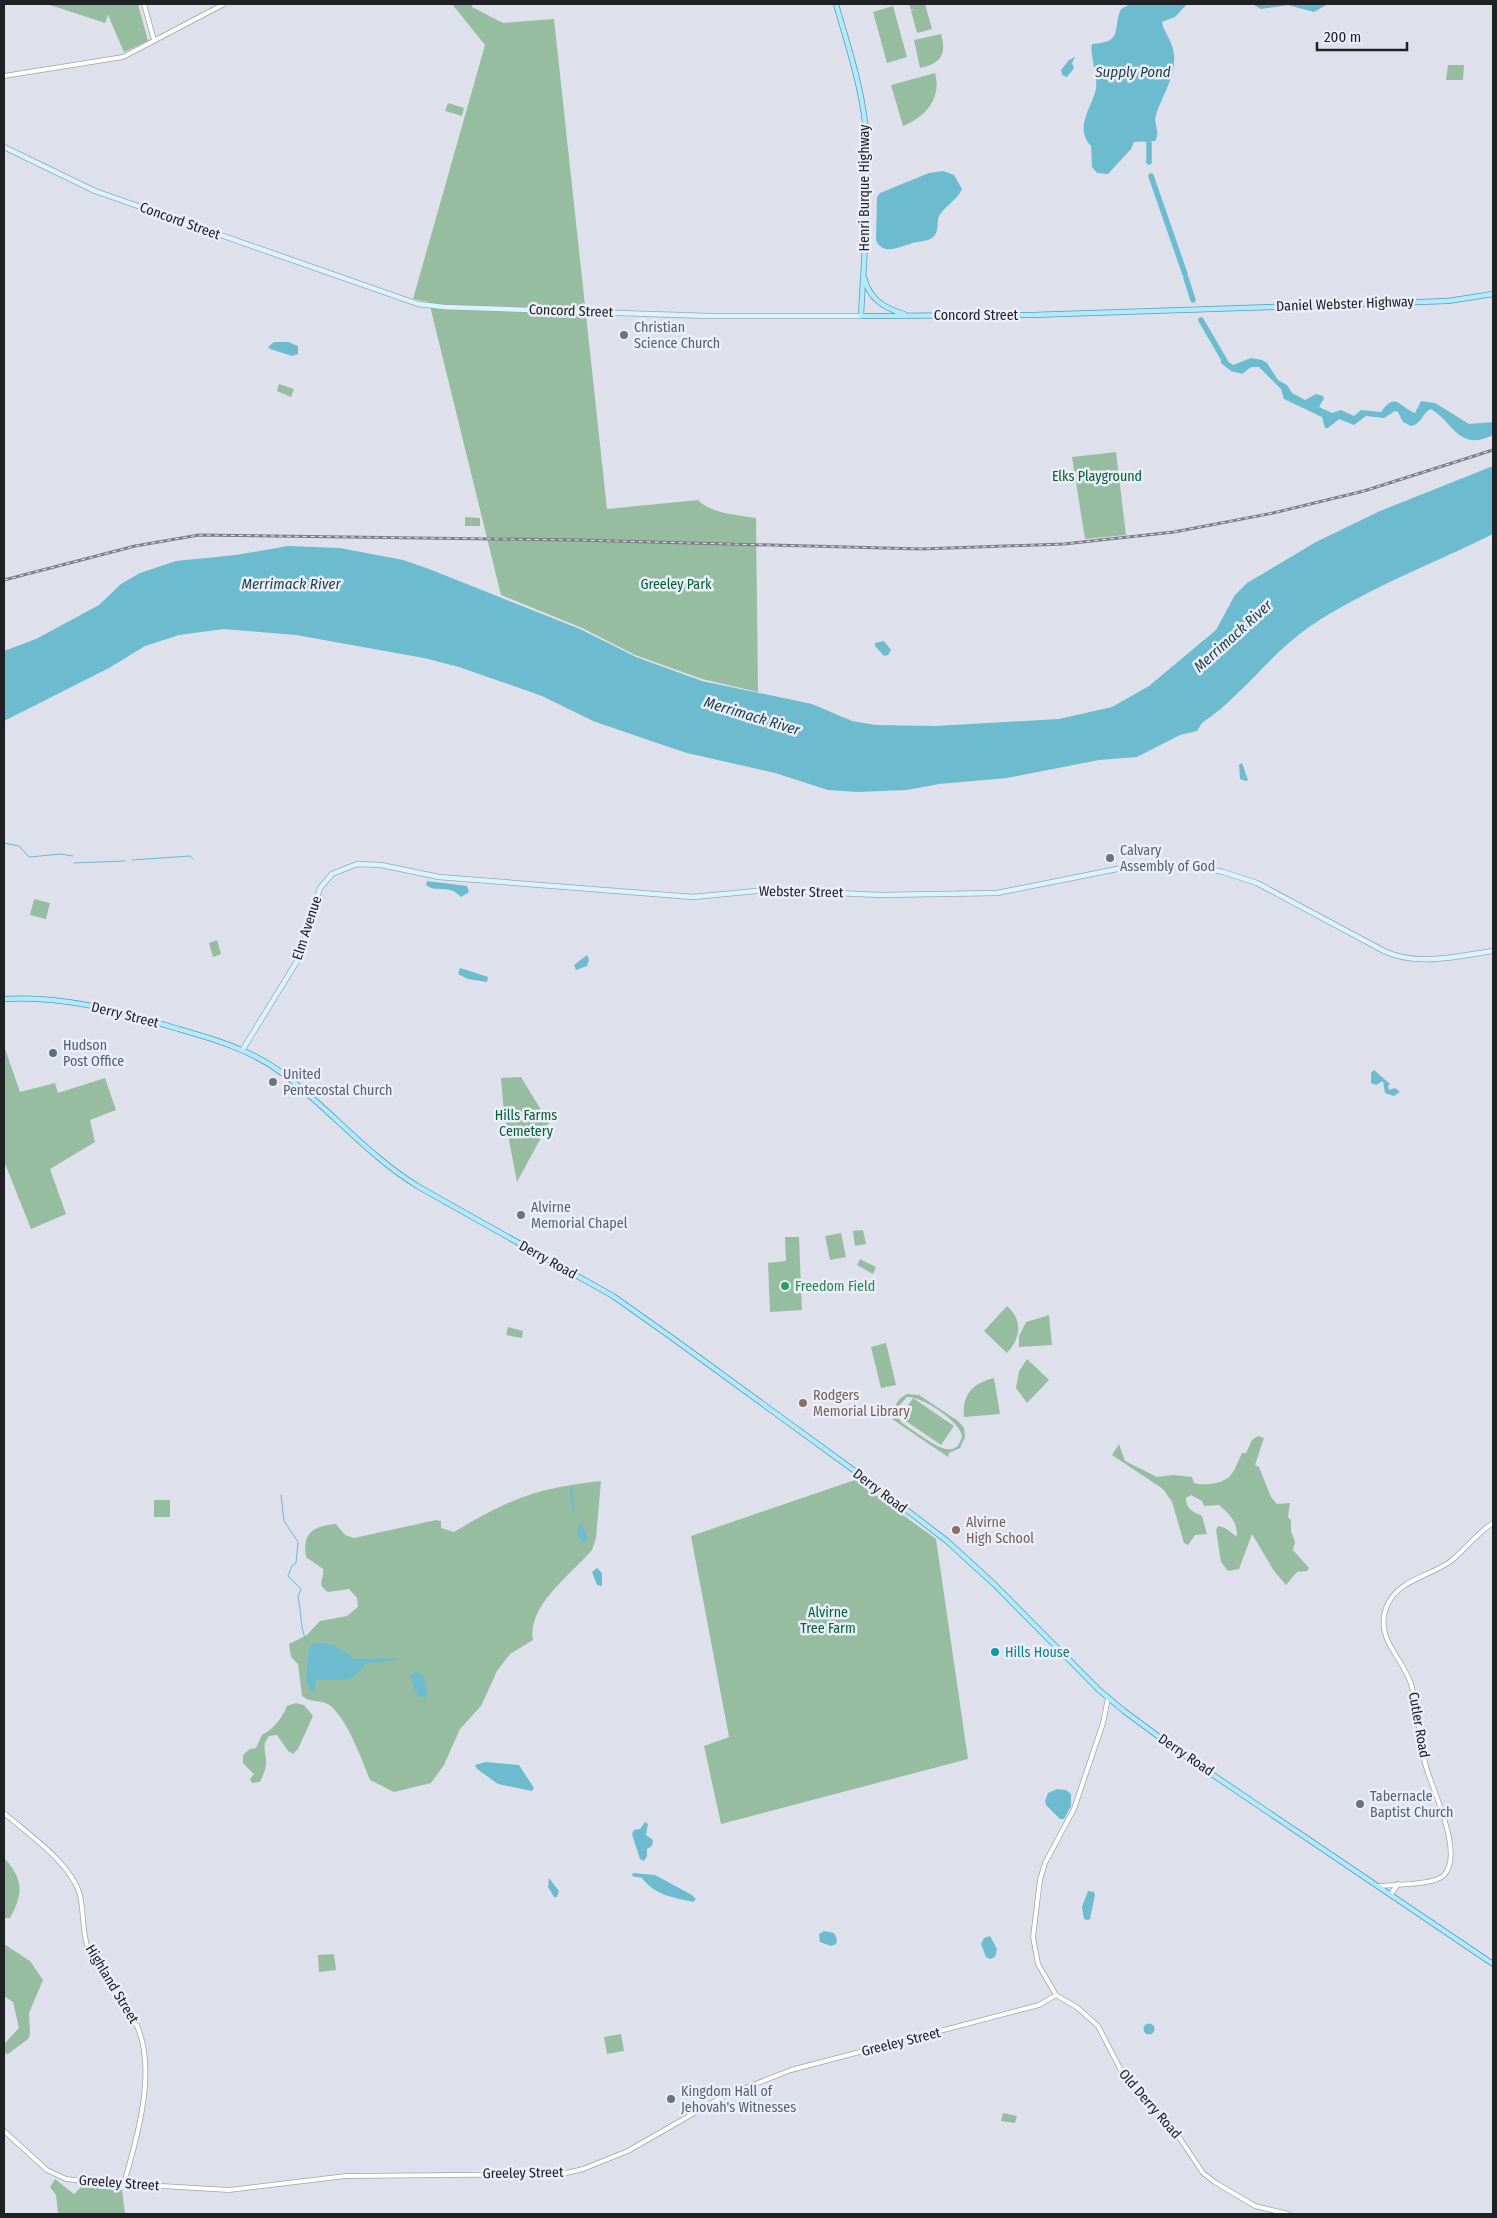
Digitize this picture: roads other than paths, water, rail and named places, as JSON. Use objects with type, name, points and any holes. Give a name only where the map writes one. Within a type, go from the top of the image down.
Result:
[{"type":"main road","name":"Henri Burque Highway","points":[[836,4],[856,71],[864,120],[867,163],[861,316]]},
{"type":"main road","name":"Concord Street","points":[[4,147],[90,189],[418,304],[444,307],[690,315],[1008,315],[1197,309]]},
{"type":"main road","points":[[863,273],[869,290],[876,299],[889,309],[908,315]]},
{"type":"main road","name":"Daniel Webster Highway","points":[[1197,309],[1448,301],[1493,294]]},
{"type":"main road","name":"Webster Street","points":[[332,874],[346,867],[371,864],[439,877],[692,897],[766,890],[881,895],[971,894],[1013,891],[1137,865],[1172,864],[1207,868],[1269,889],[1384,951],[1404,958],[1434,959],[1493,951]]},
{"type":"main road","name":"Elm Avenue","points":[[244,1050],[299,958],[317,894],[332,874]]},
{"type":"main road","name":"Derry Street","points":[[4,999],[45,999],[99,1007],[150,1020],[244,1050]]},
{"type":"main road","name":"Derry Road","points":[[244,1050],[268,1063],[294,1082],[379,1159],[408,1180],[626,1305],[874,1485],[947,1542],[979,1570],[1115,1704],[1173,1747],[1493,1964]]},
{"type":"street","points":[[144,4],[154,40]]},
{"type":"street","points":[[4,76],[116,58],[224,4]]},
{"type":"street","name":"Cutler Road","points":[[1378,1886],[1442,1877],[1449,1866],[1450,1850],[1441,1809],[1425,1762],[1412,1686],[1386,1640],[1383,1626],[1385,1611],[1390,1599],[1400,1587],[1447,1564],[1493,1523]]},
{"type":"street","name":"Old Derry Road","points":[[1108,1698],[1100,1732],[1074,1809],[1045,1863],[1038,1887],[1033,1930],[1034,1951],[1041,1971],[1056,1994],[1078,2008],[1098,2026],[1123,2074],[1167,2119],[1198,2166],[1211,2180],[1255,2206],[1288,2214]]},
{"type":"street","points":[[1106,1708],[1115,1704]]},
{"type":"street","name":"Highland Street","points":[[4,1813],[42,1845],[73,1880],[81,1900],[84,1935],[88,1948],[140,2033],[144,2060],[141,2116],[138,2137],[124,2184]]},
{"type":"street","points":[[1391,1894],[1398,1884]]},
{"type":"street","name":"Greeley Street","points":[[4,2131],[34,2160],[60,2176],[73,2180],[124,2184],[243,2190],[346,2176],[541,2175],[576,2171],[634,2148],[722,2097],[792,2070],[1039,2005],[1056,1994]]},
{"type":"water","name":"Supply Pond","points":[[1130,4],[1187,4],[1175,17],[1162,22],[1173,50],[1174,63],[1171,78],[1156,115],[1157,138],[1155,141],[1134,142],[1131,149],[1108,174],[1097,173],[1092,167],[1091,146],[1084,132],[1085,118],[1096,89],[1091,47],[1092,44],[1109,41],[1113,38],[1121,9]]},
{"type":"water","points":[[1252,4],[1328,4],[1314,12],[1288,5],[1261,9]]},
{"type":"water","points":[[1075,57],[1072,63],[1074,68],[1067,77],[1062,75],[1061,70],[1069,60]]},
{"type":"water","points":[[943,171],[954,175],[962,189],[939,216],[937,231],[934,236],[927,240],[891,249],[883,248],[879,245],[876,240],[877,197],[880,193],[929,173]]},
{"type":"water","points":[[274,342],[288,342],[298,346],[298,354],[292,356],[270,349],[268,347]]},
{"type":"water","points":[[1221,357],[1233,365],[1251,358],[1262,360],[1267,363],[1278,380],[1287,385],[1292,393],[1305,400],[1316,394],[1323,396],[1324,398],[1319,407],[1332,413],[1341,410],[1354,416],[1361,410],[1381,412],[1390,402],[1398,402],[1415,413],[1421,401],[1435,403],[1469,424],[1493,422],[1493,435],[1482,439],[1472,440],[1465,438],[1431,409],[1418,423],[1411,426],[1403,422],[1398,412],[1395,411],[1384,418],[1366,416],[1354,425],[1339,419],[1328,428],[1325,428],[1322,417],[1284,399],[1281,389],[1259,367],[1251,367],[1242,374],[1231,371],[1221,363]]},
{"type":"water","name":"Merrimack River","points":[[1493,466],[1493,534],[1376,589],[1331,613],[1309,627],[1281,650],[1230,700],[1202,723],[1197,731],[1180,735],[1137,757],[1099,760],[1007,778],[939,784],[907,790],[857,792],[828,790],[775,773],[687,753],[654,742],[593,721],[542,696],[459,667],[424,658],[296,635],[224,629],[179,635],[145,646],[109,668],[4,721],[4,651],[36,639],[99,605],[121,584],[140,573],[176,561],[236,555],[288,546],[340,548],[403,560],[580,629],[636,657],[702,681],[812,704],[852,721],[876,725],[936,726],[1059,719],[1112,707],[1149,686],[1216,630],[1235,595],[1247,583],[1316,542],[1380,511]]},
{"type":"water","points":[[884,641],[891,650],[888,655],[884,656],[875,646],[875,643]]},
{"type":"water","points":[[1242,763],[1248,780],[1246,781],[1240,779],[1239,765]]},
{"type":"water","points":[[427,881],[467,886],[469,892],[461,897],[452,890],[430,888],[426,885]]},
{"type":"water","points":[[587,955],[589,960],[587,966],[576,970],[574,965]]},
{"type":"water","points":[[460,968],[488,977],[487,982],[468,979],[458,974]]},
{"type":"water","points":[[1374,1070],[1390,1084],[1388,1086],[1389,1090],[1395,1088],[1400,1092],[1394,1096],[1385,1093],[1383,1081],[1376,1085],[1371,1083],[1371,1073]]},
{"type":"water","points":[[570,1487],[573,1487],[574,1509],[577,1514],[572,1508]]},
{"type":"water","points":[[581,1521],[588,1540],[584,1543],[579,1539],[577,1532]]},
{"type":"water","points":[[597,1568],[602,1573],[602,1586],[597,1585],[592,1572]]},
{"type":"water","points":[[317,1643],[331,1644],[352,1656],[353,1659],[395,1658],[395,1660],[365,1664],[354,1677],[348,1679],[315,1681],[315,1691],[311,1691],[306,1680],[309,1649],[311,1645]]},
{"type":"water","points":[[417,1672],[423,1675],[428,1694],[424,1698],[417,1695],[410,1675]]},
{"type":"water","points":[[486,1762],[519,1765],[534,1788],[532,1791],[498,1784],[477,1769],[475,1765]]},
{"type":"water","points":[[1057,1789],[1066,1790],[1071,1794],[1071,1806],[1064,1819],[1060,1819],[1046,1805],[1045,1801],[1048,1793]]},
{"type":"water","points":[[645,1822],[648,1824],[646,1835],[653,1840],[652,1846],[647,1849],[647,1856],[644,1861],[640,1859],[632,1834],[634,1830],[640,1829]]},
{"type":"water","points":[[633,1873],[655,1875],[696,1899],[693,1902],[665,1895],[653,1889],[642,1878],[632,1876]]},
{"type":"water","points":[[549,1878],[559,1891],[557,1897],[554,1897],[548,1887]]},
{"type":"water","points":[[1088,1891],[1094,1892],[1095,1895],[1090,1919],[1088,1920],[1084,1919],[1082,1907]]},
{"type":"water","points":[[824,1931],[834,1933],[837,1939],[836,1944],[831,1946],[820,1942],[819,1934]]},
{"type":"water","points":[[990,1936],[997,1949],[995,1957],[990,1959],[986,1957],[981,1944],[984,1938]]},
{"type":"water","points":[[1149,2023],[1155,2029],[1149,2035],[1143,2029]]},
{"type":"waterway","points":[[1146,135],[1149,143],[1149,162]]},
{"type":"waterway","points":[[1151,176],[1185,274]]},
{"type":"waterway","points":[[1186,278],[1193,300]]},
{"type":"waterway","points":[[1201,320],[1226,363]]},
{"type":"waterway","points":[[4,843],[19,846],[29,857],[61,854],[73,856]]},
{"type":"waterway","points":[[132,860],[190,856],[193,859]]},
{"type":"waterway","points":[[74,863],[125,861]]},
{"type":"waterway","points":[[281,1495],[284,1521],[298,1542],[296,1563],[292,1566],[288,1576],[301,1589],[298,1597],[301,1623],[306,1641],[310,1646]]},
{"type":"railway","points":[[4,580],[135,546],[199,535],[575,540],[922,549],[1064,544],[1174,532],[1273,513],[1364,491],[1493,450]]},
{"type":"place","name":"Christian Science Church","points":[[624,335]]},
{"type":"place","name":"Calvary Assembly of God","points":[[1110,858]]},
{"type":"place","name":"Hudson Post Office","points":[[53,1053]]},
{"type":"place","name":"United Pentecostal Church","points":[[273,1082]]},
{"type":"place","name":"Alvirne Memorial Chapel","points":[[521,1215]]},
{"type":"place","name":"Freedom Field","points":[[785,1286]]},
{"type":"place","name":"Rodgers Memorial Library","points":[[803,1403]]},
{"type":"place","name":"Alvirne High School","points":[[956,1530]]},
{"type":"place","name":"Hills House","points":[[995,1652]]},
{"type":"place","name":"Tabernacle Baptist Church","points":[[1360,1804]]},
{"type":"place","name":"Kingdom Hall of Jehovah's Witnesses","points":[[671,2099]]},
{"type":"park label","name":"Elks Playground","points":[[1097,476]]},
{"type":"park label","name":"Greeley Park","points":[[676,584]]},
{"type":"park label","name":"Hills Farms Cemetery","points":[[526,1124]]},
{"type":"park label","name":"Alvirne Tree Farm","points":[[828,1620]]}]
